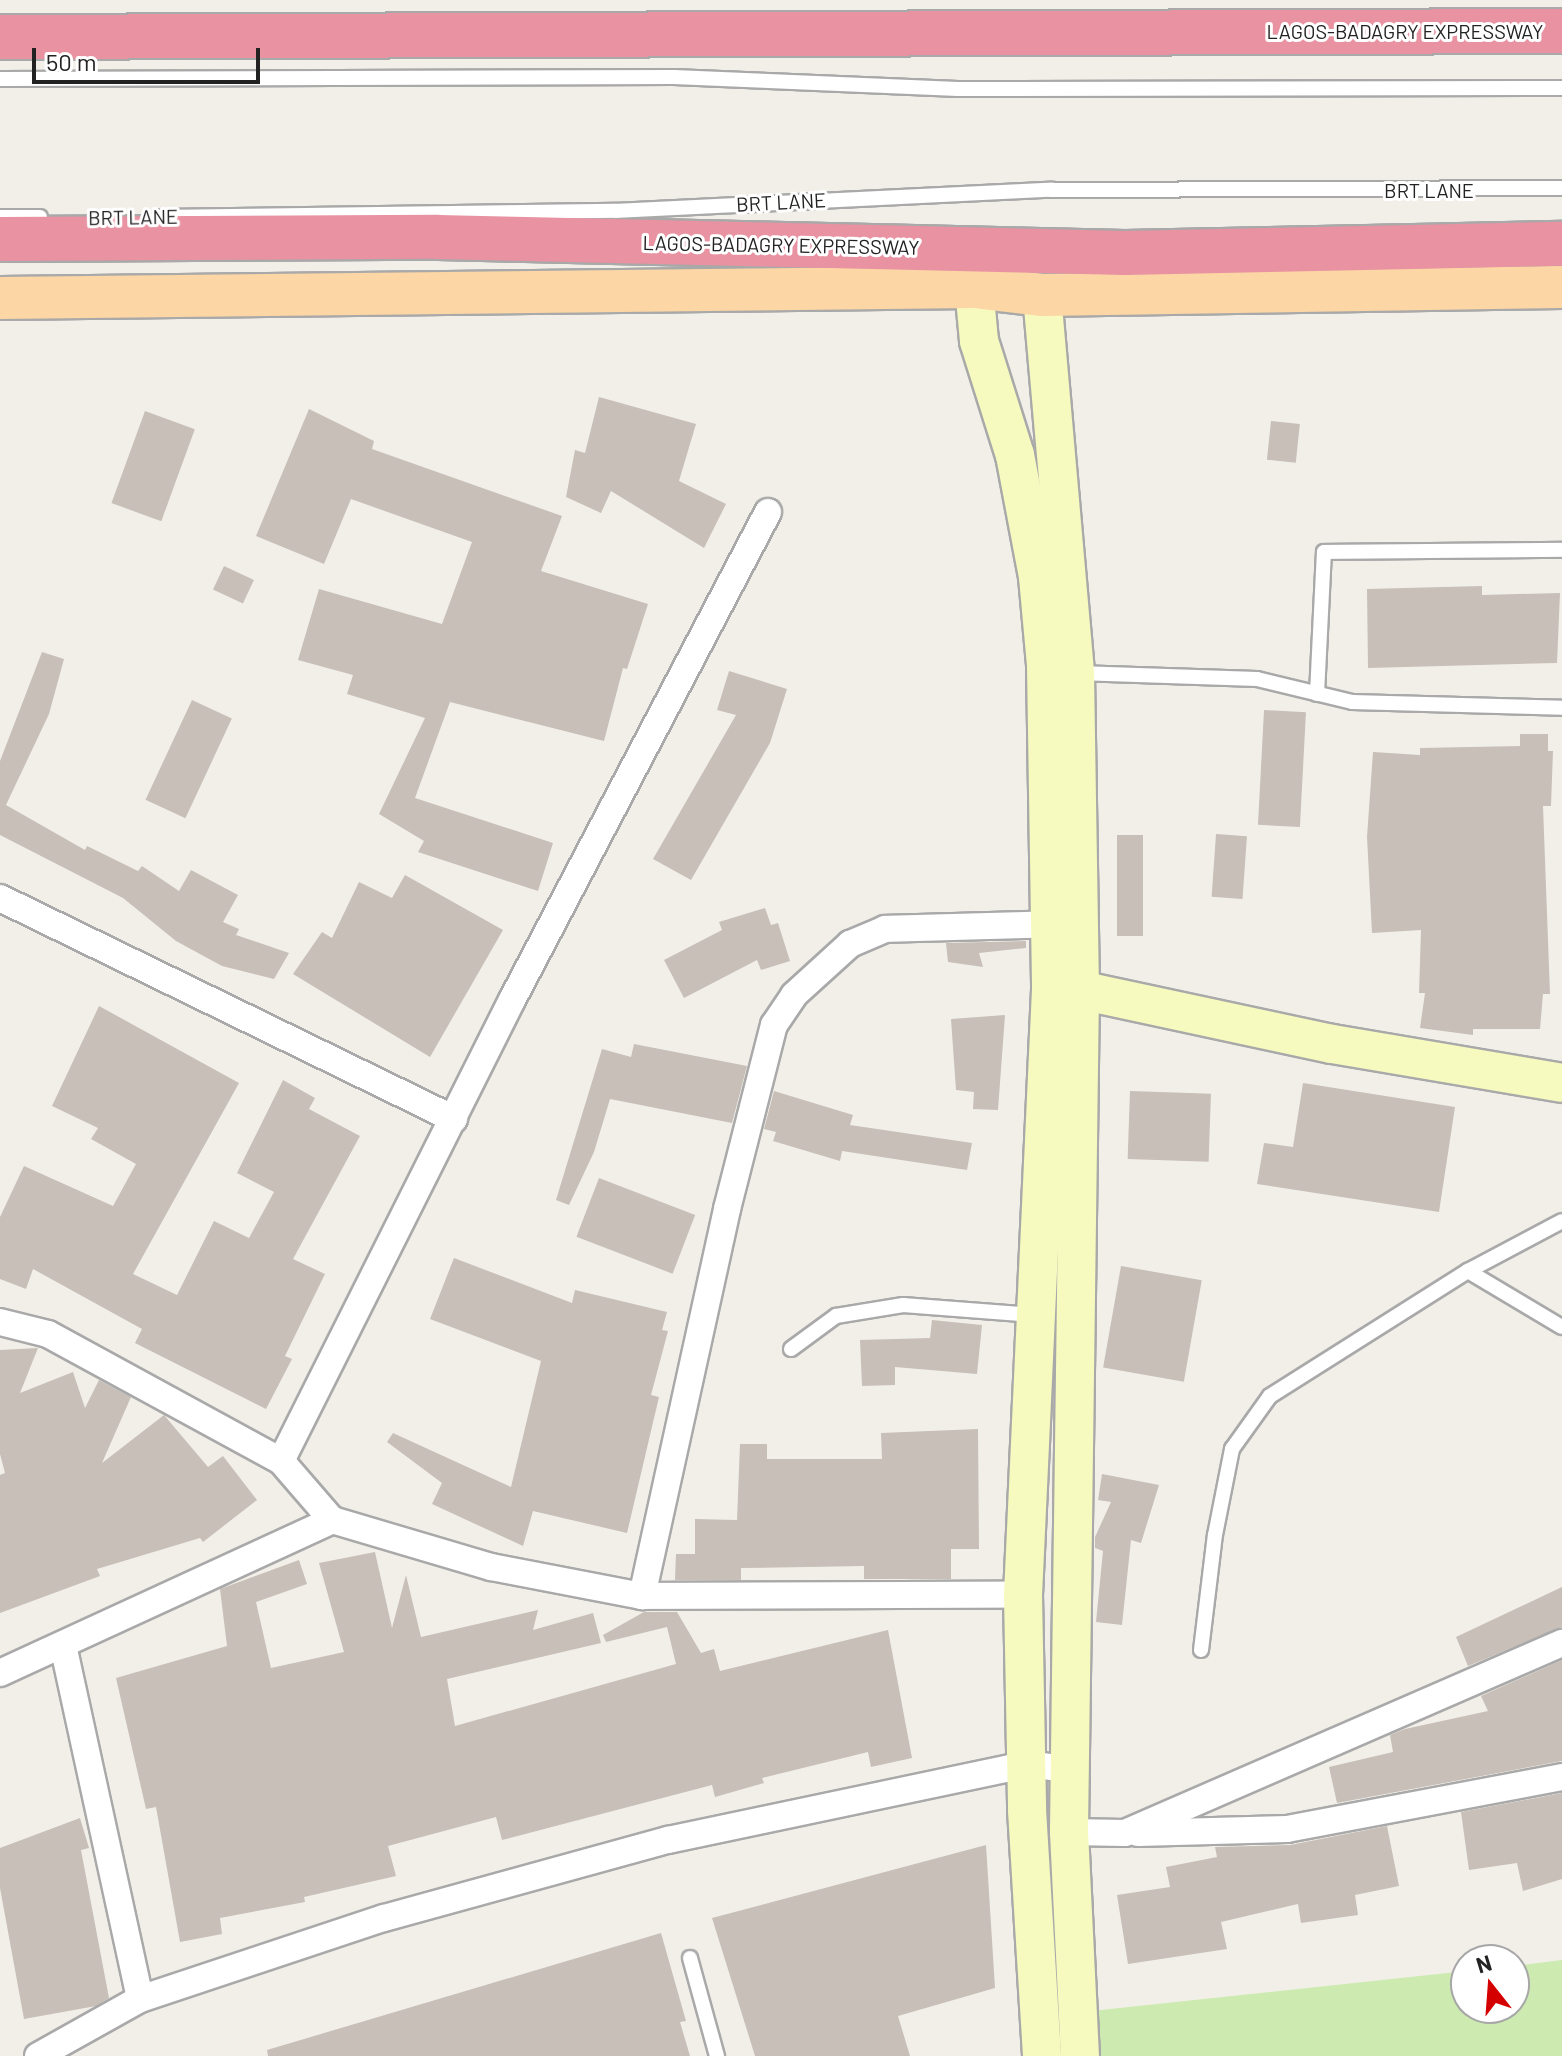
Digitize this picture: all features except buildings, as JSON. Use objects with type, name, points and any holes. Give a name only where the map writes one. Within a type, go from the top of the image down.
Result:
[{"type":"highway","name":"LAGOS-BADAGRY EXPRESSWAY","points":[[0,37],[1562,31]]},
{"type":"highway","name":"LAGOS-BADAGRY EXPRESSWAY","points":[[0,239],[438,237],[1125,253],[1562,244]]},
{"type":"main road","points":[[0,298],[974,287],[1042,295],[1562,287]]},
{"type":"street","points":[[974,287],[979,341],[1015,455],[1038,577],[1060,669]]},
{"type":"street","points":[[1042,295],[1060,669],[1066,990],[1058,1217],[1072,1560],[1069,1832],[1080,2056]]},
{"type":"street","points":[[281,1461],[768,512]]},
{"type":"street","points":[[0,898],[454,1119]]},
{"type":"street","points":[[642,1596],[727,1209],[774,1025],[794,995],[850,944],[885,929],[1064,924]]},
{"type":"street","points":[[1066,990],[1332,1044],[1562,1083]]},
{"type":"street","points":[[1042,2056],[1027,1810],[1029,1764],[1023,1595],[1036,1315],[1058,1217]]},
{"type":"street","points":[[0,1322],[48,1334],[281,1461],[332,1520],[491,1567],[642,1596],[1023,1595]]},
{"type":"street","points":[[0,1673],[332,1520]]},
{"type":"street","points":[[1025,1553],[1072,1560]]},
{"type":"street","points":[[1125,1833],[1562,1643]]},
{"type":"street","points":[[63,1645],[140,1999]]},
{"type":"street","points":[[38,2056],[140,1999],[384,1918],[668,1840],[1029,1764],[1071,1770]]},
{"type":"street","points":[[1069,1832],[1287,1829],[1562,1777]]},
{"type":"lane","points":[[0,79],[674,77],[958,89],[1562,88]]},
{"type":"lane","name":"BRT LANE","points":[[136,217],[616,211],[1051,190],[1562,188]]},
{"type":"lane","name":"BRT LANE","points":[[0,217],[60,217]]},
{"type":"lane","points":[[1317,694],[1324,552],[1562,550]]},
{"type":"lane","points":[[1060,669],[1257,679],[1352,702],[1562,708]]},
{"type":"lane","points":[[1201,1650],[1215,1535],[1232,1449],[1270,1396],[1468,1271],[1562,1221]]},
{"type":"lane","points":[[1468,1271],[1562,1327]]},
{"type":"lane","points":[[791,1349],[836,1316],[903,1305],[1036,1315]]},
{"type":"lane","points":[[690,1958],[717,2056]]},
{"type":"green space","points":[[1562,1960],[1562,2056],[1094,2056],[1091,2011],[1450,1973],[1450,2024],[1530,2024],[1530,1964]]}]
